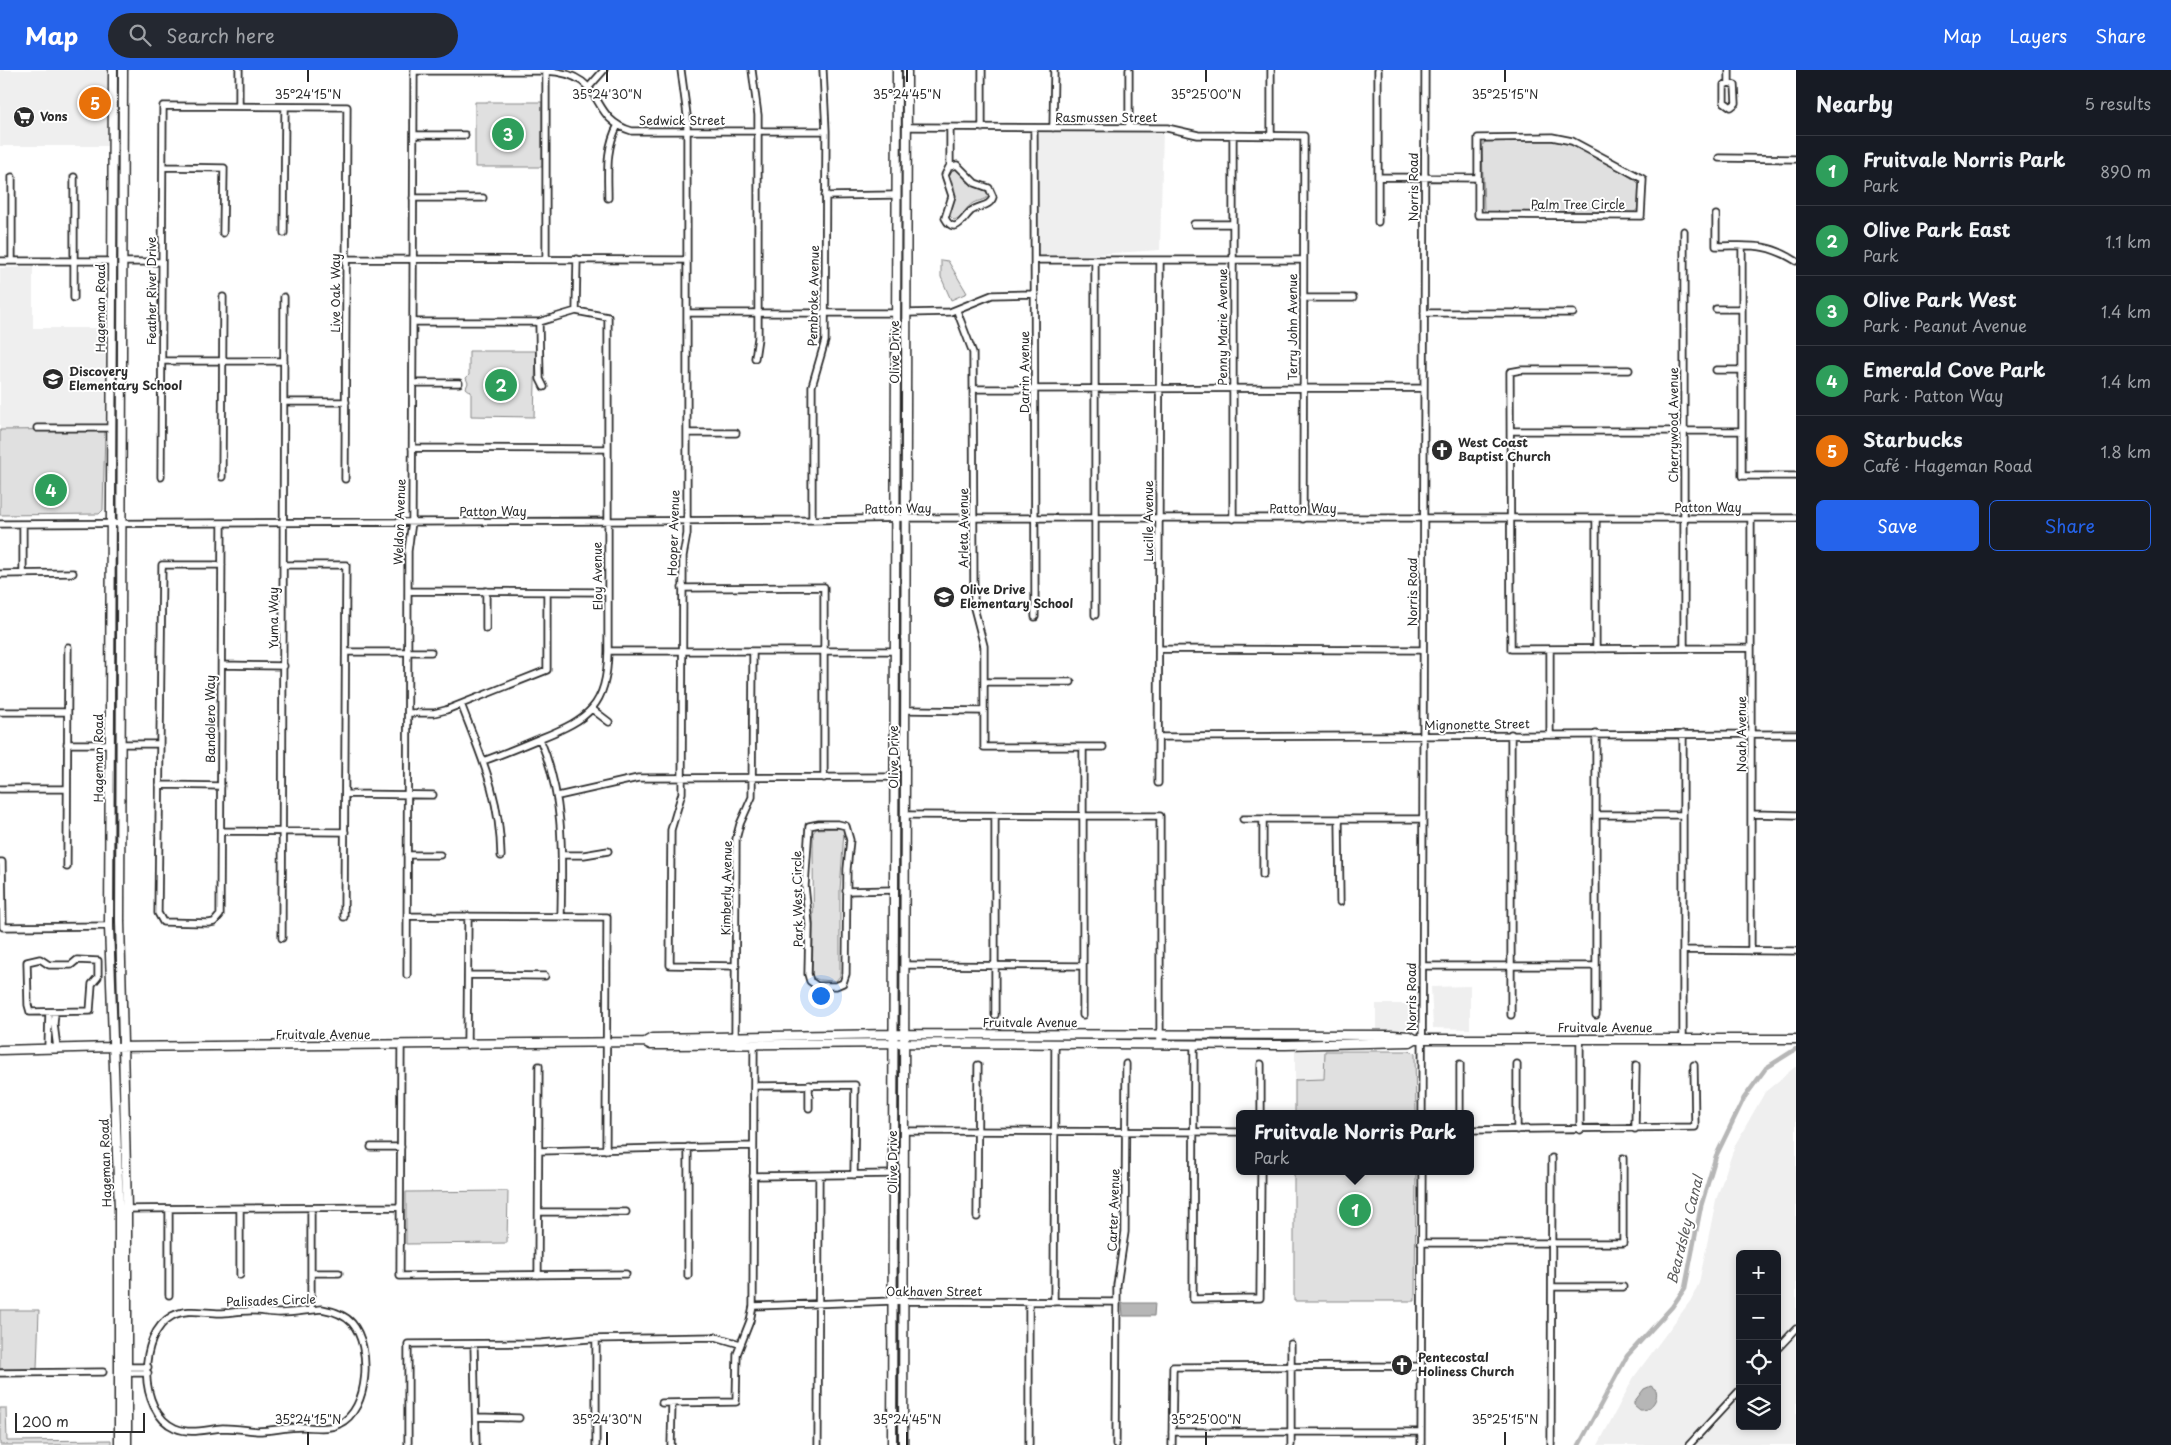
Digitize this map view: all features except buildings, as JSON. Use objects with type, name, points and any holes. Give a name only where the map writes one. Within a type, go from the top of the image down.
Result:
[{"type":"main road","name":"Hageman Road","points":[[113,70],[109,926],[119,1209],[119,1445]]},
{"type":"main road","name":"Hageman Road","points":[[123,70],[120,978],[128,1210],[127,1445]]},
{"type":"main road","name":"Olive Drive","points":[[892,1445],[897,70]]},
{"type":"main road","name":"Olive Drive","points":[[903,1445],[907,70]]},
{"type":"main road","points":[[113,86],[118,91],[119,120],[122,133]]},
{"type":"main road","points":[[897,92],[903,123],[907,127]]},
{"type":"main road","points":[[896,196],[901,200],[907,234]]},
{"type":"main road","points":[[113,210],[117,231],[118,256],[123,262]]},
{"type":"main road","points":[[112,261],[118,265],[118,294],[122,304]]},
{"type":"main road","points":[[896,274],[902,309],[907,313]]},
{"type":"main road","points":[[896,313],[900,314],[901,342],[906,349]]},
{"type":"main road","points":[[895,651],[900,654],[901,687],[906,694]]},
{"type":"main road","points":[[110,691],[116,703],[116,738],[120,744]]},
{"type":"main road","points":[[110,744],[115,749],[116,782],[120,791]]},
{"type":"main road","points":[[895,777],[901,811],[904,815]]},
{"type":"main road","points":[[894,890],[899,894],[904,924]]},
{"type":"main road","points":[[109,926],[115,929],[116,964],[120,978]]},
{"type":"main road","name":"Fruitvale Avenue","points":[[0,1050],[112,1047],[606,1043],[646,1042],[652,1038],[894,1034],[905,1038],[1055,1043],[1310,1044],[1410,1042],[1418,1039]]},
{"type":"main road","points":[[1310,1034],[1310,1044]]},
{"type":"main road","name":"Fruitvale Avenue","points":[[646,1042],[650,1045],[894,1043],[905,1038],[1310,1034],[1410,1036],[1418,1039],[1796,1040]]},
{"type":"main road","points":[[712,1045],[731,1040],[735,1036]]},
{"type":"main road","points":[[115,1110],[122,1127],[125,1156]]},
{"type":"main road","points":[[118,1327],[122,1334],[122,1364],[127,1370]]},
{"type":"street","points":[[240,70],[239,106],[285,107],[284,233]]},
{"type":"street","points":[[414,70],[546,70],[572,75],[589,87],[604,113],[618,126],[611,139],[608,153],[608,198]]},
{"type":"street","name":"Weldon Avenue","points":[[406,975],[408,551],[412,522],[414,70]]},
{"type":"street","points":[[546,70],[546,259]]},
{"type":"street","points":[[589,87],[604,70]]},
{"type":"street","name":"Hooper Avenue","points":[[681,70],[687,108],[687,534],[683,556],[682,588],[682,778],[681,799],[671,830],[670,965],[736,966]]},
{"type":"street","points":[[752,70],[757,102],[758,131],[758,313],[756,358]]},
{"type":"street","name":"Pembroke Avenue","points":[[812,520],[812,386],[824,349],[825,313],[826,131],[823,70]]},
{"type":"street","points":[[982,70],[982,128]]},
{"type":"street","points":[[1053,128],[1054,70]]},
{"type":"street","points":[[1129,70],[1129,128]]},
{"type":"street","points":[[1270,136],[1271,70]]},
{"type":"street","points":[[1378,70],[1378,222]]},
{"type":"street","name":"Norris Road","points":[[1422,1110],[1418,1039],[1422,966],[1424,70]]},
{"type":"street","points":[[1729,70],[1729,83]]},
{"type":"street","name":"Feather River Drive","points":[[161,477],[163,106],[239,106]]},
{"type":"street","name":"Live Oak Way","points":[[285,107],[347,107],[345,479]]},
{"type":"street","name":"Sedwick Street","points":[[618,126],[640,131],[826,131]]},
{"type":"street","name":"Rasmussen Street","points":[[907,127],[1167,128],[1192,135],[1304,136]]},
{"type":"street","points":[[950,128],[950,166],[945,175],[952,196],[945,215],[946,221],[955,226],[961,224],[974,209],[988,205],[993,196],[989,188],[970,180],[960,166],[950,166]]},
{"type":"street","name":"Darrin Avenue","points":[[1034,128],[1035,617]]},
{"type":"street","points":[[414,135],[465,135]]},
{"type":"street","name":"Penny Marie Avenue","points":[[1233,135],[1233,518]]},
{"type":"street","name":"Terry John Avenue","points":[[1303,518],[1304,136]]},
{"type":"street","name":"Palm Tree Circle","points":[[1552,137],[1572,140],[1643,179],[1641,216],[1478,215],[1478,178],[1478,138],[1552,137]]},
{"type":"street","points":[[1718,158],[1796,159]]},
{"type":"street","points":[[163,167],[224,168],[223,233]]},
{"type":"street","points":[[12,177],[12,261]]},
{"type":"street","points":[[74,177],[74,298]]},
{"type":"street","points":[[1378,177],[1478,178]]},
{"type":"street","points":[[825,196],[896,196]]},
{"type":"street","points":[[413,198],[483,198]]},
{"type":"street","points":[[1716,216],[1716,246],[1775,249],[1796,261]]},
{"type":"street","points":[[1194,224],[1233,224]]},
{"type":"street","name":"Cherrywood Avenue","points":[[1684,231],[1684,648]]},
{"type":"street","points":[[1742,246],[1742,476],[1796,476]]},
{"type":"street","points":[[346,259],[687,260]]},
{"type":"street","points":[[413,322],[539,322],[576,311],[577,259]]},
{"type":"street","points":[[1034,260],[1303,260]]},
{"type":"street","points":[[1095,260],[1095,615]]},
{"type":"street","name":"Lucille Avenue","points":[[1158,783],[1160,260]]},
{"type":"street","points":[[0,261],[112,261]]},
{"type":"street","points":[[123,262],[162,262]]},
{"type":"street","points":[[907,313],[942,314],[957,311],[992,295],[1034,294]]},
{"type":"street","points":[[222,477],[223,297]]},
{"type":"street","name":"Yuma Way","points":[[282,938],[284,297]]},
{"type":"street","points":[[1303,298],[1353,298]]},
{"type":"street","points":[[1716,308],[1742,309]]},
{"type":"street","name":"Eloy Avenue","points":[[483,761],[576,723],[592,709],[605,685],[608,651],[608,317],[576,311]]},
{"type":"street","name":"Arleta Avenue","points":[[957,311],[972,346],[974,608],[983,639],[984,747],[1084,747]]},
{"type":"street","points":[[687,313],[896,313]]},
{"type":"street","points":[[1424,313],[1573,313]]},
{"type":"street","points":[[539,322],[540,380],[544,387]]},
{"type":"street","points":[[162,361],[284,362]]},
{"type":"street","points":[[1629,370],[1521,370],[1510,372],[1511,649],[1752,648]]},
{"type":"street","points":[[1716,370],[1742,370]]},
{"type":"street","points":[[412,383],[459,383]]},
{"type":"street","points":[[973,389],[1424,388]]},
{"type":"street","points":[[284,402],[346,402]]},
{"type":"street","points":[[37,428],[111,428]]},
{"type":"street","points":[[1511,431],[1742,431]]},
{"type":"street","points":[[687,433],[736,433]]},
{"type":"street","points":[[412,448],[608,449]]},
{"type":"street","name":"Patton Way","points":[[0,524],[686,521],[896,518],[1796,518]]},
{"type":"street","points":[[1596,518],[1596,648]]},
{"type":"street","name":"Noah Avenue","points":[[1751,518],[1751,951]]},
{"type":"street","name":"Bandolero Way","points":[[159,786],[158,913],[163,922],[214,922],[220,915],[222,523]]},
{"type":"street","points":[[23,524],[23,574]]},
{"type":"street","points":[[221,786],[159,786],[159,744],[162,565],[222,565]]},
{"type":"street","points":[[284,565],[346,565],[344,917]]},
{"type":"street","points":[[0,574],[73,573]]},
{"type":"street","points":[[682,588],[824,587],[824,778]]},
{"type":"street","points":[[408,591],[608,592]]},
{"type":"street","points":[[486,591],[486,629]]},
{"type":"street","points":[[408,713],[440,712],[547,670],[547,592]]},
{"type":"street","points":[[67,867],[68,647]]},
{"type":"street","points":[[1550,648],[1550,734]]},
{"type":"street","points":[[1159,649],[1423,650]]},
{"type":"street","points":[[608,651],[895,651]]},
{"type":"street","points":[[346,652],[431,652]]},
{"type":"street","name":"Kimberly Avenue","points":[[735,1036],[736,839],[740,824],[750,804],[753,778],[753,652]]},
{"type":"street","points":[[222,665],[284,666]]},
{"type":"street","points":[[984,682],[1071,682]]},
{"type":"street","points":[[461,704],[483,761],[497,806],[501,856]]},
{"type":"street","points":[[592,709],[609,722]]},
{"type":"street","points":[[906,710],[984,711]]},
{"type":"street","points":[[0,712],[68,712]]},
{"type":"street","points":[[1511,734],[1511,1014]]},
{"type":"street","points":[[1596,734],[1596,1014]]},
{"type":"street","points":[[1682,1040],[1683,734]]},
{"type":"street","name":"Mignonette Street","points":[[1158,737],[1796,734]]},
{"type":"street","points":[[540,739],[550,765],[558,796],[562,831],[562,916]]},
{"type":"street","points":[[67,744],[110,744]]},
{"type":"street","points":[[120,744],[159,744]]},
{"type":"street","points":[[1083,1015],[1084,747],[1103,747]]},
{"type":"street","points":[[558,796],[632,779],[895,777]]},
{"type":"street","points":[[0,789],[67,789]]},
{"type":"street","points":[[345,794],[433,794]]},
{"type":"street","points":[[1752,814],[1796,814]]},
{"type":"street","points":[[904,815],[1160,816],[1160,1044]]},
{"type":"street","points":[[995,1015],[996,816]]},
{"type":"street","points":[[1596,816],[1683,816]]},
{"type":"street","points":[[1243,819],[1422,819]]},
{"type":"street","points":[[1263,819],[1263,875]]},
{"type":"street","points":[[1340,819],[1340,902]]},
{"type":"street","name":"Park West Circle","points":[[838,824],[846,826],[850,840],[846,891],[846,974],[843,983],[836,986],[817,986],[810,981],[808,974],[809,925],[805,886],[809,826],[838,824]]},
{"type":"street","points":[[221,831],[345,832]]},
{"type":"street","points":[[562,855],[608,852]]},
{"type":"street","points":[[407,855],[440,855]]},
{"type":"street","points":[[1,862],[3,927],[109,926]]},
{"type":"street","points":[[846,891],[894,890]]},
{"type":"street","points":[[407,916],[607,917],[606,1150]]},
{"type":"street","points":[[467,1044],[468,916]]},
{"type":"street","points":[[1683,950],[1796,951]]},
{"type":"street","points":[[40,959],[49,965],[68,965],[77,960],[98,961],[98,977],[92,984],[90,1011],[52,1012],[32,1013],[28,1009],[27,962],[40,959]]},
{"type":"street","points":[[905,966],[1083,966]]},
{"type":"street","points":[[1422,966],[1596,966]]},
{"type":"street","points":[[468,975],[545,976]]},
{"type":"street","points":[[52,1012],[52,1028],[57,1048]]},
{"type":"street","points":[[48,1048],[47,1032],[52,1028]]},
{"type":"street","points":[[1580,1040],[1580,1130]]},
{"type":"street","points":[[1054,1302],[1055,1043]]},
{"type":"street","points":[[662,1403],[736,1402],[736,1362],[753,1306],[754,1044]]},
{"type":"street","points":[[1194,1044],[1193,1299],[1260,1298],[1261,1175]]},
{"type":"street","points":[[401,1045],[400,1276],[626,1274]]},
{"type":"street","name":"Carter Avenue","points":[[1116,1445],[1116,1302],[1118,1274],[1125,1232],[1126,1064]]},
{"type":"street","points":[[1261,1064],[1261,1110]]},
{"type":"street","points":[[1460,1064],[1460,1110]]},
{"type":"street","points":[[1517,1064],[1517,1130]]},
{"type":"street","points":[[977,1217],[978,1065]]},
{"type":"street","points":[[1635,1129],[1636,1065]]},
{"type":"street","points":[[1474,1130],[1695,1127],[1694,1065]]},
{"type":"street","points":[[538,1274],[540,1066]]},
{"type":"street","points":[[809,1085],[809,1108]]},
{"type":"street","points":[[754,1086],[854,1085],[854,1176]]},
{"type":"street","points":[[904,1132],[1236,1132]]},
{"type":"street","points":[[371,1147],[401,1146]]},
{"type":"street","points":[[539,1151],[753,1146]]},
{"type":"street","points":[[688,1147],[688,1276]]},
{"type":"street","points":[[1551,1445],[1552,1158]]},
{"type":"street","points":[[1422,1242],[1623,1243],[1623,1158]]},
{"type":"street","points":[[753,1176],[894,1174]]},
{"type":"street","points":[[1421,1445],[1422,1175]]},
{"type":"street","points":[[818,1445],[819,1176]]},
{"type":"street","points":[[119,1209],[400,1207]]},
{"type":"street","points":[[311,1208],[311,1306]]},
{"type":"street","points":[[240,1209],[240,1275]]},
{"type":"street","points":[[169,1210],[169,1295]]},
{"type":"street","points":[[539,1212],[626,1212]]},
{"type":"street","points":[[311,1273],[339,1273]]},
{"type":"street","points":[[1552,1287],[1623,1287]]},
{"type":"street","name":"Oakhaven Street","points":[[753,1306],[893,1301],[1116,1302]]},
{"type":"street","points":[[1029,1302],[1029,1445]]},
{"type":"street","name":"Palisades Circle","points":[[322,1309],[342,1316],[358,1331],[364,1352],[364,1385],[360,1402],[350,1418],[328,1428],[290,1427],[257,1431],[224,1428],[188,1432],[176,1429],[165,1423],[156,1413],[151,1402],[148,1370],[150,1343],[155,1331],[173,1315],[185,1312],[223,1313],[256,1311],[288,1313],[322,1309]]},
{"type":"street","points":[[1781,1345],[1796,1328]]},
{"type":"street","points":[[408,1445],[408,1344],[541,1343],[596,1339],[716,1337],[740,1344]]},
{"type":"street","points":[[596,1339],[596,1445]]},
{"type":"street","points":[[474,1344],[476,1445]]},
{"type":"street","points":[[1291,1344],[1291,1445]]},
{"type":"street","points":[[1172,1445],[1173,1367],[1421,1366]]},
{"type":"street","points":[[127,1370],[148,1370]]},
{"type":"street","points":[[0,1373],[104,1372]]},
{"type":"street","points":[[1689,1445],[1736,1394]]},
{"type":"street","points":[[671,1445],[672,1403]]},
{"type":"street","points":[[476,1417],[519,1418]]},
{"type":"street","points":[[1172,1432],[1421,1432]]},
{"type":"shaded area","points":[[0,70],[107,70],[107,146],[0,146]]},
{"type":"shaded area","points":[[475,102],[542,102],[542,167],[475,167]]},
{"type":"shaded area","points":[[1035,127],[1163,128],[1160,250],[1035,258]]},
{"type":"shaded area","points":[[1547,140],[1571,145],[1594,155],[1636,181],[1640,185],[1639,208],[1634,212],[1487,212],[1484,210],[1482,146],[1485,142]]},
{"type":"shaded area","points":[[952,168],[957,168],[967,182],[988,192],[989,196],[973,203],[954,220],[949,215],[955,193],[948,171]]},
{"type":"shaded area","points":[[941,260],[948,261],[967,293],[951,300],[941,277]]},
{"type":"shaded area","name":"Discovery Elementary School","points":[[33,267],[33,328],[107,328],[105,429],[0,430],[0,268]]},
{"type":"shaded area","points":[[469,351],[536,351],[534,417],[471,416],[471,392],[466,388],[468,383],[466,378],[469,375]]},
{"type":"shaded area","points":[[105,429],[103,510],[99,514],[0,515],[0,430]]},
{"type":"shaded area","points":[[842,828],[844,831],[840,891],[840,976],[836,981],[819,980],[812,977],[813,833],[816,829]]},
{"type":"shaded area","points":[[1470,986],[1470,1029],[1433,1028],[1431,987]]},
{"type":"shaded area","points":[[1376,1004],[1416,1004],[1416,1029],[1376,1029]]},
{"type":"shaded area","points":[[1295,1050],[1325,1051],[1324,1080],[1295,1080]]},
{"type":"shaded area","points":[[1325,1051],[1409,1051],[1415,1053],[1416,1110],[1295,1110],[1295,1080],[1324,1079]]},
{"type":"shaded area","points":[[1796,1066],[1796,1445],[1598,1445],[1634,1377],[1691,1300],[1699,1283],[1716,1200],[1735,1145],[1765,1092]]},
{"type":"shaded area","points":[[1294,1175],[1416,1175],[1415,1301],[1294,1301]]},
{"type":"shaded area","points":[[508,1191],[507,1243],[406,1244],[406,1192]]},
{"type":"shaded area","points":[[1122,1303],[1155,1303],[1154,1316],[1123,1316]]},
{"type":"shaded area","points":[[0,1310],[39,1310],[37,1369],[0,1369]]},
{"type":"shaded area","points":[[1651,1386],[1656,1390],[1655,1401],[1647,1409],[1640,1410],[1634,1405],[1634,1402],[1644,1389]]},
{"type":"shaded area","points":[[0,1408],[6,1408],[7,1441],[111,1440],[111,1445],[0,1445]]},
{"type":"waterway","name":"Beardsley Canal","points":[[1579,1445],[1627,1356],[1672,1307],[1685,1288],[1701,1206],[1716,1156],[1744,1098],[1766,1068],[1796,1049]]},
{"type":"place","name":"Starbucks","points":[[95,103]]},
{"type":"place","name":"Vons","points":[[24,117]]},
{"type":"place","name":"Olive Park West","points":[[508,134]]},
{"type":"place","name":"Discovery Elementary School","points":[[53,379]]},
{"type":"place","name":"Olive Park East","points":[[501,385]]},
{"type":"place","name":"West Coast Baptist Church","points":[[1442,450]]},
{"type":"place","name":"Emerald Cove Park","points":[[51,490]]},
{"type":"place","name":"Olive Drive Elementary School","points":[[944,597]]},
{"type":"place","name":"Fruitvale Norris Park","points":[[1355,1210]]},
{"type":"place","name":"Pentecostal Holiness Church","points":[[1402,1365]]}]
